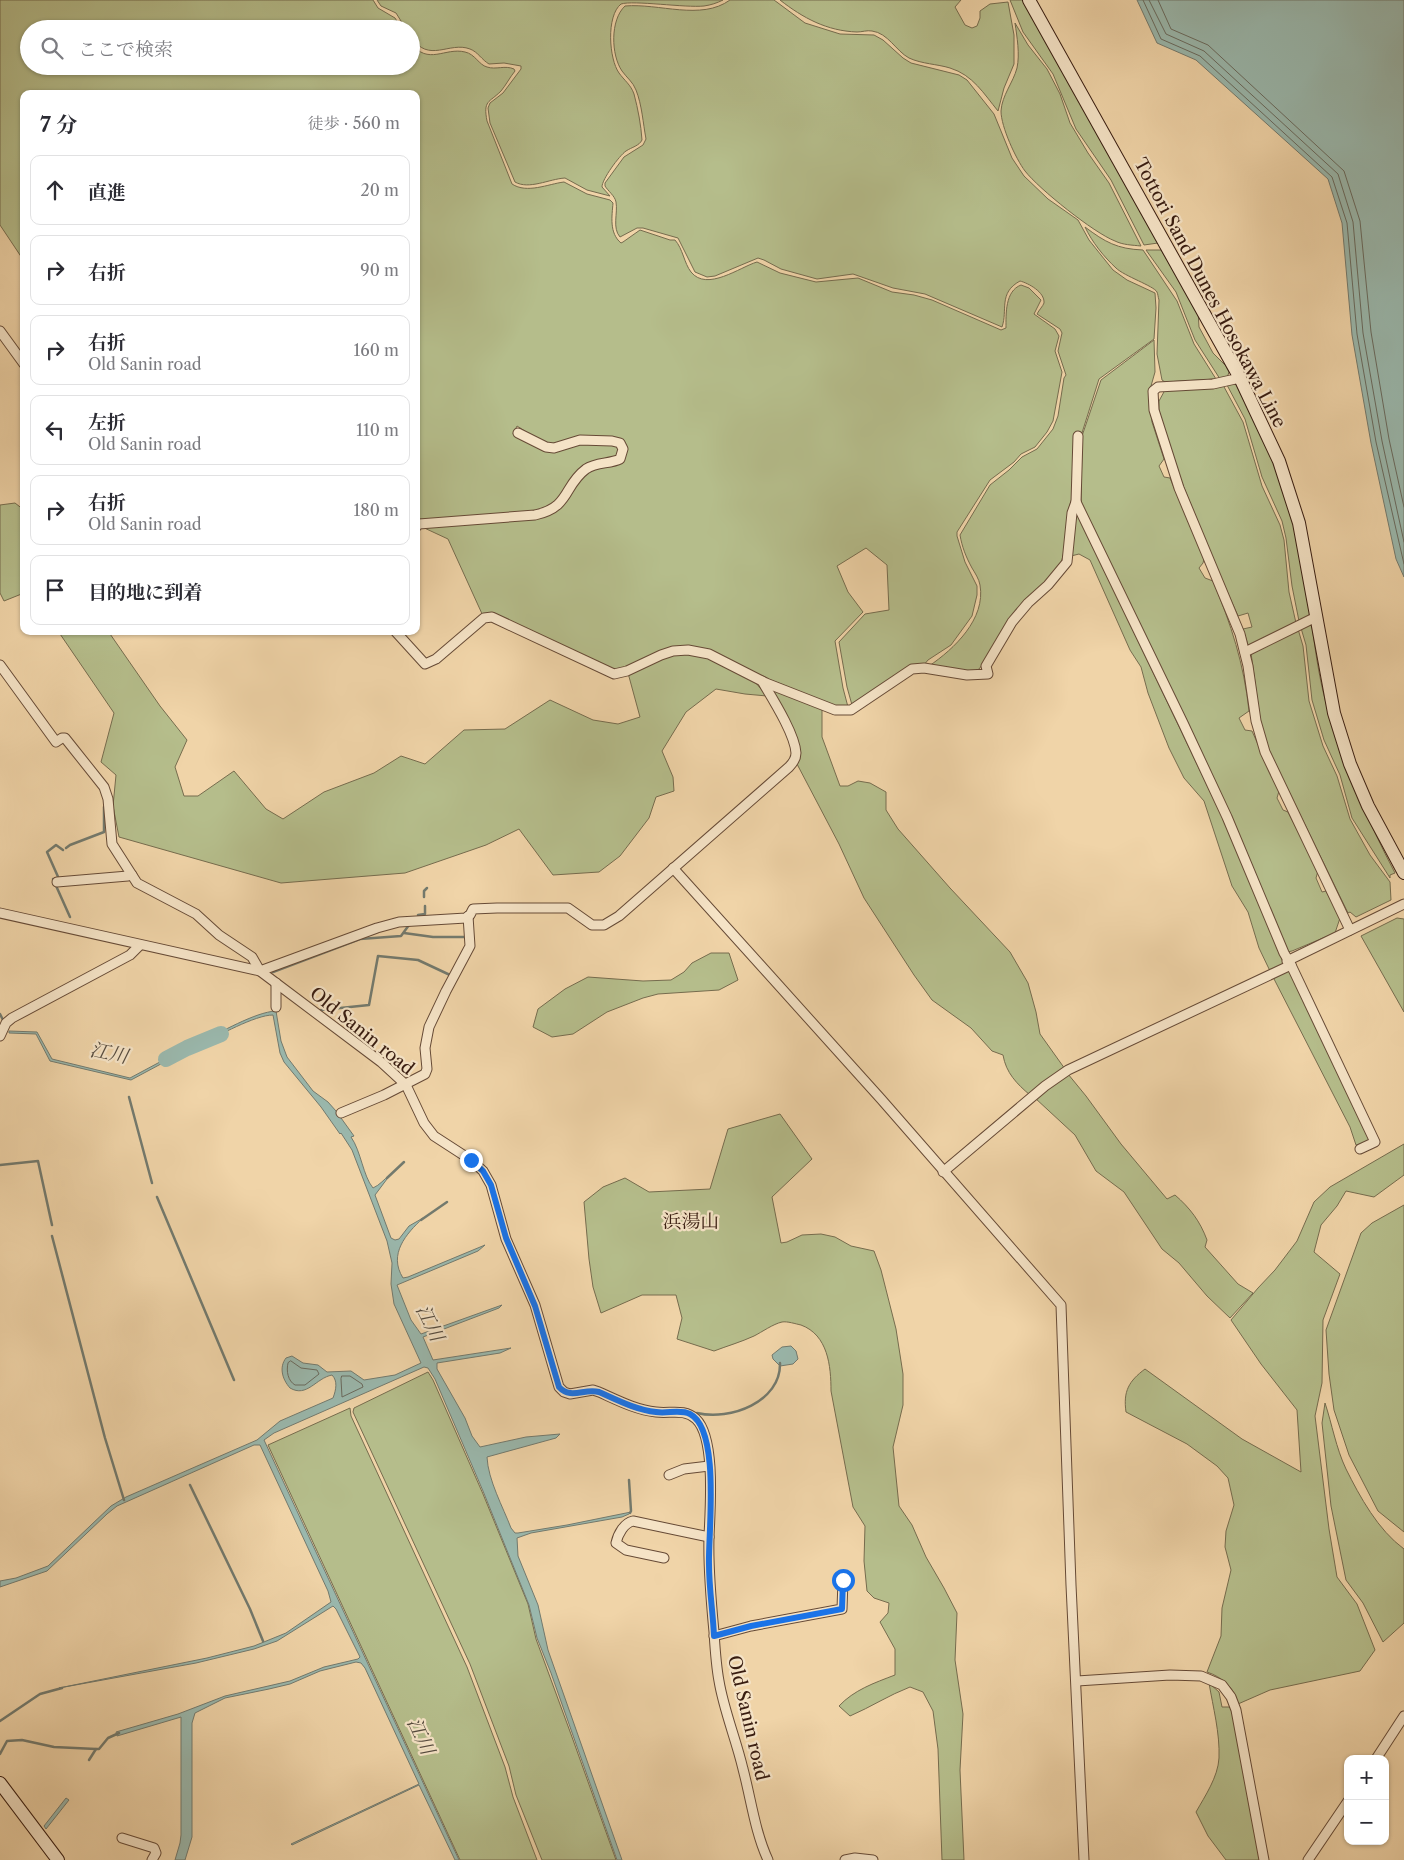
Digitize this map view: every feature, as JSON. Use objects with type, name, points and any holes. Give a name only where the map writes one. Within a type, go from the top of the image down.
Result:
[{"type":"main road","name":"Tottori Sand Dunes Hosokawa Line","points":[[1029,0],[1240,378],[1279,460],[1299,523],[1334,713],[1350,764],[1368,806],[1404,873]]},
{"type":"main road","points":[[0,1783],[58,1860]]},
{"type":"street","points":[[0,331],[20,358]]},
{"type":"street","points":[[1240,378],[1213,384],[1158,387],[1153,391],[1154,410],[1179,488],[1240,634],[1248,666],[1256,721],[1265,752],[1350,930]]},
{"type":"street","points":[[420,524],[535,515],[547,512],[564,499],[579,475],[589,467],[616,461],[620,458],[623,449],[620,443],[580,440],[562,447],[546,447],[518,433]]},
{"type":"street","points":[[399,635],[425,664],[436,659],[484,618],[492,617],[614,674],[627,671],[661,655],[688,650],[709,654],[762,681],[835,710],[851,710],[912,669],[924,668],[967,675],[988,674],[986,666],[1012,622],[1028,603],[1048,586],[1066,562],[1072,513],[1076,502],[1078,436]]},
{"type":"street","points":[[1076,502],[1223,809],[1289,963],[1375,1142],[1360,1149]]},
{"type":"street","points":[[1245,652],[1316,617]]},
{"type":"street","points":[[0,665],[56,742],[65,738],[104,787],[108,799],[112,844],[132,875],[142,886],[196,914],[219,935],[252,957],[260,971],[377,928],[399,922],[466,918],[473,909],[568,908],[592,925],[604,925],[619,916],[790,767],[794,761],[796,753],[792,737],[762,681]]},
{"type":"street","points":[[673,868],[881,1099],[1061,1305],[1071,1585],[1077,1680],[1084,1860]]},
{"type":"street","points":[[57,882],[132,875]]},
{"type":"street","points":[[943,1172],[1045,1086],[1068,1070],[1289,963],[1350,930],[1404,904]]},
{"type":"street","name":"Old Sanin road","points":[[0,914],[260,971],[276,982],[345,1034],[406,1084],[424,1123],[434,1136],[471,1160],[483,1171],[491,1185],[506,1238],[535,1306],[559,1387],[564,1392],[570,1394],[593,1390],[634,1407],[656,1412],[690,1414],[698,1420],[706,1441],[712,1500],[709,1537],[710,1591],[719,1681],[725,1709],[768,1860]]},
{"type":"street","points":[[341,1114],[425,1074],[425,1048],[429,1027],[470,946],[468,916]]},
{"type":"street","points":[[0,1036],[6,1023],[12,1018],[130,955],[140,945]]},
{"type":"street","points":[[276,982],[276,1008]]},
{"type":"street","points":[[669,1475],[684,1469],[709,1466]]},
{"type":"street","points":[[664,1558],[626,1550],[618,1546],[616,1543],[618,1537],[628,1522],[640,1521],[709,1537]]},
{"type":"street","points":[[714,1636],[751,1626],[842,1609],[843,1580]]},
{"type":"street","points":[[1077,1680],[1170,1675],[1201,1676],[1222,1685],[1231,1697],[1236,1710],[1264,1860]]},
{"type":"street","points":[[1379,1755],[1404,1716]]},
{"type":"street","points":[[1308,1860],[1344,1807]]},
{"type":"street","points":[[122,1838],[154,1848],[156,1853],[152,1860]]},
{"type":"street","points":[[845,1860],[855,1858],[873,1860]]},
{"type":"green space","points":[[0,0],[373,0],[378,8],[396,20],[20,20],[20,75],[420,75],[420,51],[430,55],[458,51],[465,52],[487,67],[511,68],[515,71],[501,91],[488,103],[486,109],[487,121],[512,184],[518,187],[531,188],[564,182],[587,194],[610,200],[613,203],[613,229],[621,243],[640,230],[675,240],[691,272],[698,278],[706,280],[724,276],[757,262],[780,273],[816,282],[858,278],[892,292],[932,300],[1001,330],[1006,328],[1009,298],[1012,292],[1021,285],[1029,288],[1041,300],[1034,314],[1055,329],[1059,336],[1055,351],[1062,372],[1053,421],[1047,432],[1035,447],[1021,454],[1014,462],[990,480],[957,532],[965,562],[977,586],[972,616],[951,645],[928,660],[923,666],[912,668],[852,705],[839,642],[865,614],[889,610],[887,565],[866,548],[837,566],[848,592],[863,612],[835,641],[848,707],[838,707],[756,674],[706,651],[685,647],[673,648],[651,655],[616,671],[490,613],[483,616],[448,539],[420,526],[543,515],[559,508],[567,500],[583,475],[591,470],[622,460],[625,448],[617,440],[600,437],[578,438],[555,445],[545,444],[536,440],[517,426],[513,434],[554,452],[578,443],[614,443],[620,451],[619,455],[582,469],[574,477],[560,501],[549,508],[537,512],[420,523],[420,90],[20,90],[20,255],[0,225]]},
{"type":"green space","points":[[377,0],[723,0],[704,6],[627,3],[621,4],[616,10],[611,27],[613,58],[619,73],[633,91],[642,140],[626,151],[615,162],[608,173],[602,187],[610,196],[587,190],[565,178],[533,185],[515,182],[490,123],[488,108],[490,103],[503,93],[521,69],[521,66],[504,63],[489,64],[473,50],[462,47],[432,51],[425,49],[420,46],[420,20],[400,20],[396,13],[381,6]]},
{"type":"green space","points":[[730,0],[774,0],[805,23],[840,34],[874,35],[911,63],[959,75],[967,80],[994,114],[1012,158],[1024,176],[1048,199],[1078,220],[1089,240],[1113,270],[1127,280],[1155,293],[1154,339],[1099,379],[1081,436],[1077,431],[1073,495],[1068,511],[1064,552],[1061,563],[979,669],[973,673],[929,666],[958,642],[966,632],[978,610],[981,598],[977,576],[966,556],[960,535],[990,485],[1022,457],[1037,449],[1053,429],[1058,416],[1066,375],[1058,351],[1062,333],[1060,329],[1037,314],[1044,303],[1042,295],[1031,286],[1020,281],[1013,286],[1006,296],[1002,327],[925,294],[893,288],[853,274],[817,279],[781,269],[758,258],[715,276],[707,277],[695,272],[678,238],[643,228],[637,228],[620,237],[616,229],[616,202],[605,186],[605,183],[624,157],[643,145],[646,139],[636,90],[618,64],[614,47],[615,28],[620,12],[625,6],[679,10],[706,9],[719,6]]},
{"type":"green space","points":[[780,0],[961,0],[955,7],[965,25],[972,28],[977,26],[980,11],[990,4],[1008,2],[1014,35],[1014,64],[1004,88],[998,111],[972,80],[958,71],[909,58],[878,32],[846,31],[826,26],[807,18]]},
{"type":"green space","points":[[1010,0],[1023,0],[1158,243],[1144,245],[1111,180],[1076,129],[1053,74],[1023,32]]},
{"type":"green space","points":[[1015,23],[1028,45],[1047,69],[1060,94],[1070,123],[1109,183],[1141,246],[1118,242],[1081,220],[1032,179],[1017,159],[1006,134],[1001,111],[1003,100],[1018,63]]},
{"type":"green space","points":[[1085,227],[1112,244],[1143,250],[1177,301],[1194,344],[1216,379],[1165,382],[1162,380],[1157,354],[1159,300],[1157,292],[1116,268],[1099,249]]},
{"type":"green space","points":[[1146,250],[1161,250],[1198,311],[1199,327],[1213,353],[1226,366],[1229,372],[1227,378],[1220,379],[1195,340],[1176,292]]},
{"type":"green space","points":[[1154,340],[1155,372],[1149,393],[1152,422],[1164,459],[1159,466],[1164,477],[1170,478],[1204,559],[1199,568],[1205,578],[1213,581],[1226,613],[1240,661],[1247,694],[1249,711],[1239,718],[1245,730],[1252,731],[1279,791],[1277,798],[1283,810],[1288,812],[1318,871],[1316,878],[1322,892],[1326,891],[1340,918],[1335,933],[1292,951],[1287,952],[1081,505],[1082,436],[1101,380]]},
{"type":"green space","points":[[1236,384],[1264,436],[1291,512],[1311,613],[1308,617],[1299,621],[1282,521],[1262,477],[1245,419],[1227,385]]},
{"type":"green space","points":[[1223,385],[1243,422],[1262,486],[1280,525],[1284,540],[1289,592],[1296,623],[1248,645],[1243,629],[1252,627],[1248,613],[1238,616],[1210,553],[1175,465],[1159,411],[1159,401],[1165,390],[1209,388]]},
{"type":"green space","points":[[15,503],[20,507],[20,595],[4,601],[0,593],[0,505]]},
{"type":"green space","points":[[1075,509],[1229,831],[1281,953],[1283,964],[1281,967],[1270,971],[1259,948],[1248,912],[1232,886],[1204,801],[1184,778],[1169,748],[1148,693],[1141,667],[1130,650],[1090,560],[1079,554],[1071,556]]},
{"type":"green space","points":[[1309,624],[1312,626],[1321,681],[1329,713],[1358,794],[1395,873],[1390,875],[1390,878],[1352,818],[1340,775],[1324,740],[1312,700],[1306,645],[1301,628]]},
{"type":"green space","points":[[1298,629],[1303,646],[1309,701],[1323,746],[1337,776],[1350,819],[1370,855],[1390,882],[1391,900],[1356,917],[1350,912],[1348,913],[1273,759],[1261,726],[1251,653]]},
{"type":"green space","points":[[61,635],[111,635],[160,706],[187,740],[175,767],[184,796],[198,796],[234,771],[266,809],[283,819],[324,792],[374,773],[401,756],[425,764],[464,730],[505,729],[550,700],[593,720],[618,724],[640,717],[628,673],[663,656],[687,653],[704,656],[755,682],[767,696],[716,689],[686,712],[662,751],[673,777],[674,791],[656,797],[649,818],[620,856],[599,872],[553,875],[519,829],[486,845],[405,873],[281,883],[119,837],[113,806],[116,775],[101,762],[114,713]]},
{"type":"green space","points":[[767,686],[822,709],[822,737],[840,786],[848,786],[858,781],[870,783],[886,792],[886,810],[898,829],[1010,952],[1028,983],[1040,1034],[1065,1069],[1030,1095],[1013,1078],[1003,1055],[992,1051],[971,1028],[932,1000],[864,898],[839,844],[797,764],[798,760]]},
{"type":"green space","points":[[1397,918],[1404,919],[1404,1012],[1361,936]]},
{"type":"green space","points":[[711,953],[729,953],[738,980],[719,990],[658,994],[643,998],[607,1012],[573,1034],[552,1037],[533,1027],[538,1009],[565,989],[588,977],[643,981],[671,980],[684,972],[692,963]]},
{"type":"green space","points":[[1290,969],[1369,1142],[1356,1145],[1350,1127],[1273,977]]},
{"type":"green space","points":[[1068,1074],[1121,1144],[1167,1199],[1175,1195],[1190,1210],[1198,1221],[1207,1240],[1205,1247],[1238,1284],[1253,1293],[1230,1318],[1207,1296],[1179,1263],[1162,1249],[1124,1192],[1096,1171],[1075,1135],[1035,1098]]},
{"type":"green space","points":[[780,1114],[812,1159],[772,1197],[781,1243],[802,1235],[821,1234],[835,1237],[851,1246],[874,1251],[881,1270],[896,1329],[903,1374],[903,1405],[893,1447],[899,1506],[912,1525],[926,1557],[957,1613],[955,1660],[963,1714],[960,1770],[964,1860],[942,1860],[938,1749],[933,1711],[923,1692],[910,1687],[850,1716],[839,1706],[858,1691],[895,1675],[895,1649],[880,1622],[888,1613],[889,1603],[874,1598],[867,1591],[864,1561],[865,1526],[853,1507],[831,1391],[829,1362],[817,1336],[801,1325],[784,1322],[775,1324],[754,1336],[714,1351],[677,1339],[682,1318],[676,1295],[642,1295],[601,1313],[593,1287],[584,1202],[603,1187],[625,1178],[649,1192],[710,1189],[728,1129]]},
{"type":"green space","points":[[1404,1144],[1404,1175],[1374,1197],[1346,1191],[1337,1206],[1321,1225],[1314,1252],[1340,1274],[1323,1320],[1322,1383],[1315,1416],[1329,1529],[1337,1577],[1357,1604],[1375,1650],[1360,1671],[1270,1690],[1238,1704],[1231,1688],[1218,1677],[1207,1672],[1221,1636],[1222,1608],[1231,1570],[1225,1547],[1226,1531],[1234,1505],[1228,1478],[1217,1466],[1187,1444],[1126,1412],[1126,1392],[1131,1382],[1145,1369],[1242,1439],[1301,1472],[1297,1410],[1261,1364],[1231,1320],[1275,1270],[1297,1241],[1314,1202],[1330,1187]]},
{"type":"green space","points":[[1404,1205],[1404,1532],[1378,1511],[1349,1455],[1334,1410],[1326,1330],[1361,1233],[1372,1223]]},
{"type":"green space","points":[[428,1372],[483,1494],[528,1604],[536,1639],[616,1860],[542,1860],[516,1795],[509,1766],[470,1664],[353,1412],[354,1408]]},
{"type":"green space","points":[[1325,1403],[1339,1453],[1357,1491],[1378,1523],[1404,1549],[1404,1623],[1383,1642],[1363,1603],[1346,1580],[1331,1506],[1322,1423]]},
{"type":"green space","points":[[350,1408],[351,1416],[467,1667],[505,1767],[513,1797],[537,1860],[460,1860],[268,1445]]},
{"type":"green space","points":[[1209,1683],[1219,1692],[1222,1707],[1229,1707],[1233,1711],[1260,1860],[1226,1860],[1208,1836],[1196,1812],[1214,1779],[1219,1758],[1217,1730]]},
{"type":"water","points":[[1137,0],[1404,0],[1404,577],[1396,559],[1371,443],[1352,335],[1342,223],[1328,179],[1196,60],[1157,43]]},
{"type":"water","points":[[276,1011],[281,1041],[287,1057],[313,1091],[328,1102],[336,1111],[354,1136],[351,1137],[373,1188],[390,1175],[375,1195],[391,1238],[399,1239],[409,1226],[423,1218],[405,1238],[398,1253],[397,1261],[403,1278],[485,1245],[478,1251],[397,1285],[411,1320],[421,1334],[502,1305],[499,1308],[423,1337],[433,1360],[511,1348],[500,1353],[437,1363],[437,1369],[465,1418],[472,1436],[480,1447],[526,1437],[560,1434],[556,1438],[487,1457],[493,1484],[511,1528],[515,1533],[518,1533],[631,1512],[622,1517],[531,1533],[517,1538],[518,1556],[538,1605],[548,1650],[622,1860],[617,1860],[537,1638],[529,1605],[483,1491],[435,1379],[428,1368],[424,1367],[274,1433],[264,1440],[459,1860],[455,1860],[419,1785],[291,1844],[419,1784],[365,1668],[361,1663],[356,1662],[320,1671],[290,1684],[225,1698],[195,1713],[192,1723],[192,1837],[185,1860],[175,1860],[181,1835],[181,1717],[117,1736],[116,1732],[178,1714],[225,1696],[290,1681],[324,1667],[358,1659],[360,1657],[333,1606],[277,1641],[254,1649],[196,1663],[59,1688],[207,1658],[254,1646],[286,1633],[331,1602],[328,1591],[260,1445],[254,1445],[117,1506],[47,1571],[0,1587],[0,1581],[16,1578],[48,1566],[111,1506],[126,1497],[257,1440],[280,1421],[333,1398],[336,1386],[332,1375],[301,1391],[290,1388],[282,1373],[286,1358],[292,1356],[303,1363],[318,1365],[327,1372],[351,1371],[364,1380],[395,1375],[421,1363],[394,1304],[391,1284],[392,1263],[387,1241],[352,1150],[321,1107],[284,1062],[280,1053],[273,1015],[257,1018],[201,1044],[200,1042],[248,1019]]},
{"type":"water","points":[[9,1031],[37,1032],[52,1059],[130,1078],[186,1048],[187,1050],[131,1080],[50,1061],[36,1034],[9,1033]]},
{"type":"water","points":[[791,1346],[796,1351],[798,1359],[793,1364],[780,1366],[773,1359],[772,1355],[782,1347]]},
{"type":"water","points":[[66,1798],[69,1800],[46,1829],[44,1826]]},
{"type":"waterway","points":[[66,848],[104,832],[104,807]]},
{"type":"waterway","points":[[63,850],[56,845],[47,852],[59,879],[53,879],[70,917]]},
{"type":"waterway","points":[[424,897],[424,891],[427,888]]},
{"type":"waterway","points":[[418,915],[425,914],[425,906]]},
{"type":"waterway","points":[[273,972],[360,939],[401,936],[409,925]]},
{"type":"waterway","points":[[404,933],[433,937],[464,937]]},
{"type":"waterway","points":[[321,1010],[369,1005],[378,956],[418,960],[450,975]]},
{"type":"waterway","name":"江川","points":[[0,1014],[3,1020]]},
{"type":"waterway","name":"江川","points":[[166,1059],[221,1034]]},
{"type":"waterway","points":[[129,1097],[152,1183]]},
{"type":"waterway","points":[[0,1165],[38,1161],[52,1225]]},
{"type":"waterway","points":[[387,1178],[404,1162]]},
{"type":"waterway","points":[[157,1197],[234,1380]]},
{"type":"waterway","points":[[421,1220],[447,1202]]},
{"type":"waterway","points":[[52,1236],[105,1438],[124,1500]]},
{"type":"waterway","points":[[697,1413],[710,1415],[724,1414],[751,1406],[763,1398],[772,1388],[778,1377],[780,1363]]},
{"type":"waterway","points":[[629,1480],[630,1513]]},
{"type":"waterway","points":[[190,1485],[250,1609],[263,1641]]},
{"type":"waterway","points":[[0,1721],[40,1694],[62,1688]]},
{"type":"waterway","points":[[0,1754],[7,1741],[22,1740],[54,1747],[99,1749],[108,1738],[119,1733]]},
{"type":"waterway","points":[[89,1760],[96,1749]]},
{"type":"district","name":"浜湯山","points":[[691,1221]]},
{"type":"route","points":[[471,1160],[483,1171],[491,1185],[506,1238],[535,1306],[555,1380],[559,1387],[564,1392],[570,1394],[593,1390],[634,1407],[656,1412],[690,1414],[698,1420],[706,1441],[711,1482],[709,1563],[714,1636],[751,1626],[842,1609],[843,1580]]}]
